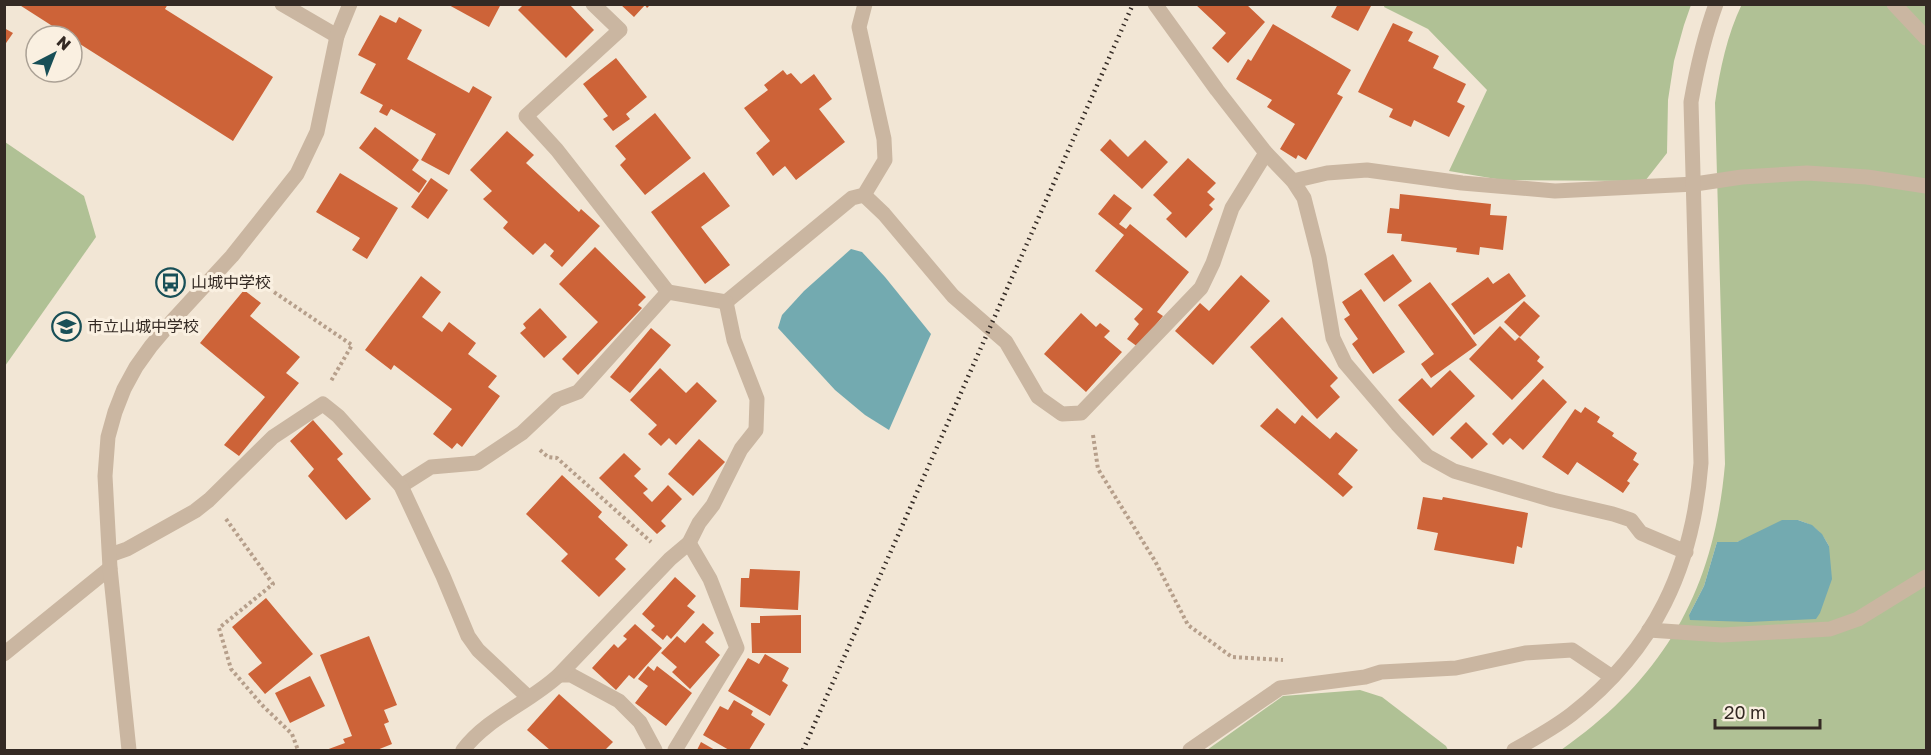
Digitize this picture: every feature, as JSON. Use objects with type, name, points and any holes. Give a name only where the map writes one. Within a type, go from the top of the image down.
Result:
[{"type":"street","points":[[282,4],[338,36]]},
{"type":"street","points":[[129,750],[110,561],[106,456],[114,412],[136,367],[151,346],[232,256],[297,174],[317,132],[338,36],[350,4]]},
{"type":"street","points":[[593,4],[621,30],[526,116],[557,150],[668,292],[726,302],[852,198],[864,195],[885,160],[885,139],[859,27],[865,4]]},
{"type":"street","points":[[1155,4],[1217,90],[1266,153],[1293,181],[1304,198],[1320,257],[1333,338],[1345,363],[1427,456],[1454,471],[1631,520],[1641,533],[1686,552]]},
{"type":"street","points":[[1514,750],[1571,715],[1612,678],[1649,630],[1676,579],[1694,523],[1701,463],[1691,102],[1700,55],[1716,4]]},
{"type":"street","points":[[1894,4],[1926,38]]},
{"type":"street","points":[[864,195],[884,214],[953,296],[1006,342],[1038,397],[1062,414],[1081,413],[1201,288],[1213,263],[1232,208],[1266,153]]},
{"type":"street","points":[[1293,181],[1327,173],[1367,171],[1462,183],[1555,191],[1695,184],[1742,177],[1808,173],[1867,177],[1926,186]]},
{"type":"street","points":[[401,486],[431,467],[477,463],[522,433],[557,400],[578,392],[668,292]]},
{"type":"street","points":[[463,750],[495,720],[546,687],[559,675],[670,559],[689,543],[713,505],[741,449],[756,430],[757,399],[734,340],[726,302]]},
{"type":"street","points":[[4,654],[110,561],[210,500],[273,437],[323,404],[338,416],[401,486],[468,636],[478,650],[528,697]]},
{"type":"street","points":[[675,750],[736,648],[710,579],[689,543]]},
{"type":"street","points":[[1649,630],[1722,635],[1830,629],[1858,619],[1926,577]]},
{"type":"street","points":[[1190,750],[1280,688],[1365,677],[1381,672],[1456,668],[1525,652],[1572,650],[1612,678]]},
{"type":"street","points":[[559,675],[571,675],[619,701],[640,722],[655,750]]},
{"type":"path","points":[[232,256],[270,291],[352,345],[325,392],[323,404]]},
{"type":"path","points":[[1089,405],[1098,469],[1155,561],[1188,625],[1232,657],[1300,661],[1317,683]]},
{"type":"path","points":[[522,433],[548,457],[557,458],[670,559]]},
{"type":"path","points":[[210,500],[222,513],[273,584],[219,628],[231,669],[262,705],[292,734],[298,750]]},
{"type":"green space","points":[[1385,4],[1691,5],[1674,61],[1668,100],[1667,153],[1645,181],[1502,180],[1449,171],[1487,90],[1428,29],[1384,7]]},
{"type":"green space","points":[[1742,4],[1926,5],[1926,750],[1561,750],[1597,722],[1629,692],[1656,661],[1678,627],[1696,591],[1709,552],[1719,509],[1725,464],[1715,103],[1725,52]],"holes":[[[1798,520],[1817,529],[1829,546],[1689,615],[1704,586],[1717,542],[1737,542]]]},
{"type":"green space","points":[[5,142],[84,196],[96,237],[5,366]]},
{"type":"green space","points":[[1360,690],[1382,697],[1446,746],[1448,750],[1207,750],[1283,696]]},
{"type":"water","points":[[851,249],[862,252],[931,334],[889,430],[865,415],[835,390],[778,328],[782,315],[804,291]]},
{"type":"water","points":[[1782,520],[1798,520],[1812,525],[1822,534],[1829,546],[1832,579],[1816,619],[1749,622],[1690,620],[1689,615],[1704,586],[1717,542],[1737,542]]},
{"type":"building","points":[[18,4],[168,4],[165,9],[273,77],[233,141],[84,47],[84,24],[49,24]]},
{"type":"building","points":[[447,4],[501,4],[489,27]]},
{"type":"building","points":[[524,4],[569,4],[594,30],[566,58],[518,10]]},
{"type":"building","points":[[620,4],[650,5],[647,8],[645,5],[634,17]]},
{"type":"building","points":[[1195,4],[1246,4],[1265,22],[1228,63],[1212,48],[1226,33]]},
{"type":"building","points":[[1338,4],[1372,4],[1358,31],[1331,17]]},
{"type":"building","points":[[380,15],[396,23],[399,17],[422,30],[407,59],[469,93],[473,86],[492,97],[449,175],[421,160],[436,134],[391,109],[387,116],[379,112],[383,105],[360,93],[376,64],[358,55]]},
{"type":"building","points":[[1393,23],[1413,32],[1408,41],[1439,56],[1433,68],[1466,84],[1457,102],[1465,106],[1449,137],[1414,120],[1411,127],[1389,117],[1393,109],[1358,92]]},
{"type":"building","points":[[1273,24],[1351,70],[1337,94],[1343,97],[1306,160],[1298,155],[1296,159],[1280,149],[1295,124],[1267,107],[1272,100],[1236,79],[1248,59],[1251,61]]},
{"type":"building","points":[[4,28],[13,33],[4,46]]},
{"type":"building","points":[[616,58],[647,97],[626,114],[630,119],[613,131],[603,119],[608,116],[583,84]]},
{"type":"building","points":[[783,70],[787,75],[791,73],[801,84],[814,74],[832,99],[819,109],[845,142],[796,180],[785,166],[773,176],[756,153],[770,141],[744,108],[768,90],[764,85]]},
{"type":"building","points":[[655,113],[691,158],[645,195],[620,165],[626,159],[615,146]]},
{"type":"building","points":[[375,127],[419,160],[412,170],[427,181],[419,193],[359,148]]},
{"type":"building","points":[[507,131],[534,155],[526,163],[579,212],[581,209],[600,226],[562,267],[550,256],[554,251],[545,243],[533,255],[503,228],[508,222],[483,199],[492,191],[470,170]]},
{"type":"building","points":[[1110,139],[1128,157],[1145,140],[1168,162],[1142,189],[1100,150]]},
{"type":"building","points":[[1188,158],[1216,183],[1207,192],[1215,199],[1209,205],[1213,209],[1186,238],[1166,219],[1172,213],[1153,195]]},
{"type":"building","points":[[704,172],[730,206],[701,227],[730,265],[705,284],[651,212]]},
{"type":"building","points":[[340,173],[398,208],[367,259],[352,250],[360,238],[316,212]]},
{"type":"building","points":[[431,178],[448,190],[428,219],[411,207]]},
{"type":"building","points":[[1114,194],[1132,208],[1119,224],[1126,229],[1130,224],[1189,272],[1157,312],[1163,316],[1138,347],[1127,339],[1139,324],[1134,319],[1143,309],[1095,271],[1124,235],[1098,214]]},
{"type":"building","points":[[1400,194],[1491,204],[1490,215],[1507,216],[1503,250],[1480,247],[1479,255],[1456,252],[1457,248],[1401,241],[1402,234],[1387,233],[1390,208],[1399,209]]},
{"type":"building","points":[[595,247],[646,297],[638,305],[642,308],[578,375],[562,359],[598,322],[559,284]]},
{"type":"building","points":[[1393,254],[1412,281],[1384,302],[1364,274]]},
{"type":"building","points":[[1509,273],[1526,296],[1474,335],[1451,304],[1488,277],[1493,284]]},
{"type":"building","points":[[1241,275],[1270,301],[1213,365],[1175,331],[1200,303],[1209,311]]},
{"type":"building","points":[[421,276],[441,292],[422,317],[442,332],[449,322],[476,343],[468,354],[497,376],[488,387],[500,396],[462,447],[457,443],[452,449],[433,434],[452,409],[394,365],[391,370],[365,350]]},
{"type":"building","points":[[1430,282],[1477,345],[1431,378],[1421,364],[1434,354],[1398,305]]},
{"type":"building","points":[[1361,289],[1405,352],[1373,374],[1352,344],[1358,339],[1344,319],[1350,315],[1342,302]]},
{"type":"building","points":[[244,290],[261,303],[250,316],[300,357],[286,373],[299,383],[239,456],[224,445],[265,397],[200,343]]},
{"type":"building","points":[[1524,301],[1540,316],[1520,337],[1504,322]]},
{"type":"building","points":[[540,308],[567,337],[544,358],[520,333],[526,328],[523,324]]},
{"type":"building","points":[[1081,313],[1096,327],[1100,323],[1110,331],[1104,337],[1122,352],[1086,392],[1044,354]]},
{"type":"building","points":[[1282,317],[1338,378],[1330,386],[1340,397],[1317,419],[1250,347]]},
{"type":"building","points":[[1500,326],[1515,341],[1519,337],[1540,357],[1537,361],[1544,367],[1512,400],[1469,359]]},
{"type":"building","points":[[651,328],[671,345],[630,393],[610,377]]},
{"type":"building","points":[[660,368],[686,393],[697,382],[717,401],[676,445],[669,438],[661,446],[648,434],[657,425],[630,400]]},
{"type":"building","points":[[1450,370],[1475,396],[1433,436],[1398,400],[1422,378],[1431,388]]},
{"type":"building","points":[[1543,379],[1567,402],[1523,450],[1510,438],[1503,445],[1492,434]]},
{"type":"building","points":[[1585,407],[1600,417],[1597,422],[1614,433],[1612,436],[1637,453],[1633,460],[1639,464],[1627,481],[1630,483],[1623,493],[1577,462],[1568,475],[1542,457],[1575,409],[1581,413]]},
{"type":"building","points":[[1277,408],[1295,424],[1302,415],[1330,439],[1336,432],[1358,450],[1338,474],[1353,487],[1343,497],[1260,426]]},
{"type":"building","points":[[313,420],[343,454],[337,459],[371,499],[346,520],[308,476],[314,469],[290,441]]},
{"type":"building","points":[[1466,422],[1488,444],[1472,459],[1450,438]]},
{"type":"building","points":[[699,439],[725,462],[693,496],[668,474]]},
{"type":"building","points":[[624,453],[641,469],[634,476],[648,489],[643,493],[652,502],[668,485],[682,499],[661,521],[666,526],[657,534],[599,478]]},
{"type":"building","points":[[562,475],[602,512],[598,517],[628,545],[615,559],[626,569],[599,597],[561,561],[568,554],[526,514]]},
{"type":"building","points":[[1423,497],[1442,500],[1443,497],[1528,513],[1522,548],[1517,546],[1514,564],[1434,550],[1438,533],[1417,529]]},
{"type":"building","points":[[750,569],[800,571],[798,610],[740,607],[741,578],[749,578]]},
{"type":"building","points":[[675,577],[696,596],[687,606],[695,612],[671,639],[667,635],[663,640],[651,630],[655,626],[642,614]]},
{"type":"building","points":[[266,598],[313,654],[265,694],[248,674],[262,663],[232,627]]},
{"type":"building","points":[[801,615],[801,653],[752,653],[751,623],[760,623],[760,616]]},
{"type":"building","points":[[703,623],[714,633],[705,642],[720,655],[690,689],[672,672],[677,667],[661,653],[677,636],[685,643]]},
{"type":"building","points":[[635,624],[662,648],[634,679],[629,675],[616,690],[592,668],[614,644],[618,648],[627,639],[623,636]]},
{"type":"building","points":[[369,636],[397,705],[384,710],[389,722],[384,724],[392,744],[377,750],[326,750],[345,743],[343,739],[352,736],[320,655]]},
{"type":"building","points":[[765,654],[789,668],[782,681],[788,685],[770,716],[728,691],[748,658],[759,664]]},
{"type":"building","points":[[648,666],[654,671],[657,666],[692,693],[666,726],[635,703],[648,686],[638,679]]},
{"type":"building","points":[[310,676],[325,706],[290,723],[275,693]]},
{"type":"building","points":[[559,694],[613,742],[605,750],[550,750],[527,730]]},
{"type":"building","points":[[734,700],[753,711],[751,715],[765,724],[749,750],[729,750],[703,735],[720,706],[728,710]]},
{"type":"building","points":[[701,742],[715,750],[697,750]]},
{"type":"railway","points":[[803,750],[1133,4]]},
{"type":"place","name":"山城中学校","points":[[170,282]]},
{"type":"place","name":"市立山城中学校","points":[[66,326]]}]
